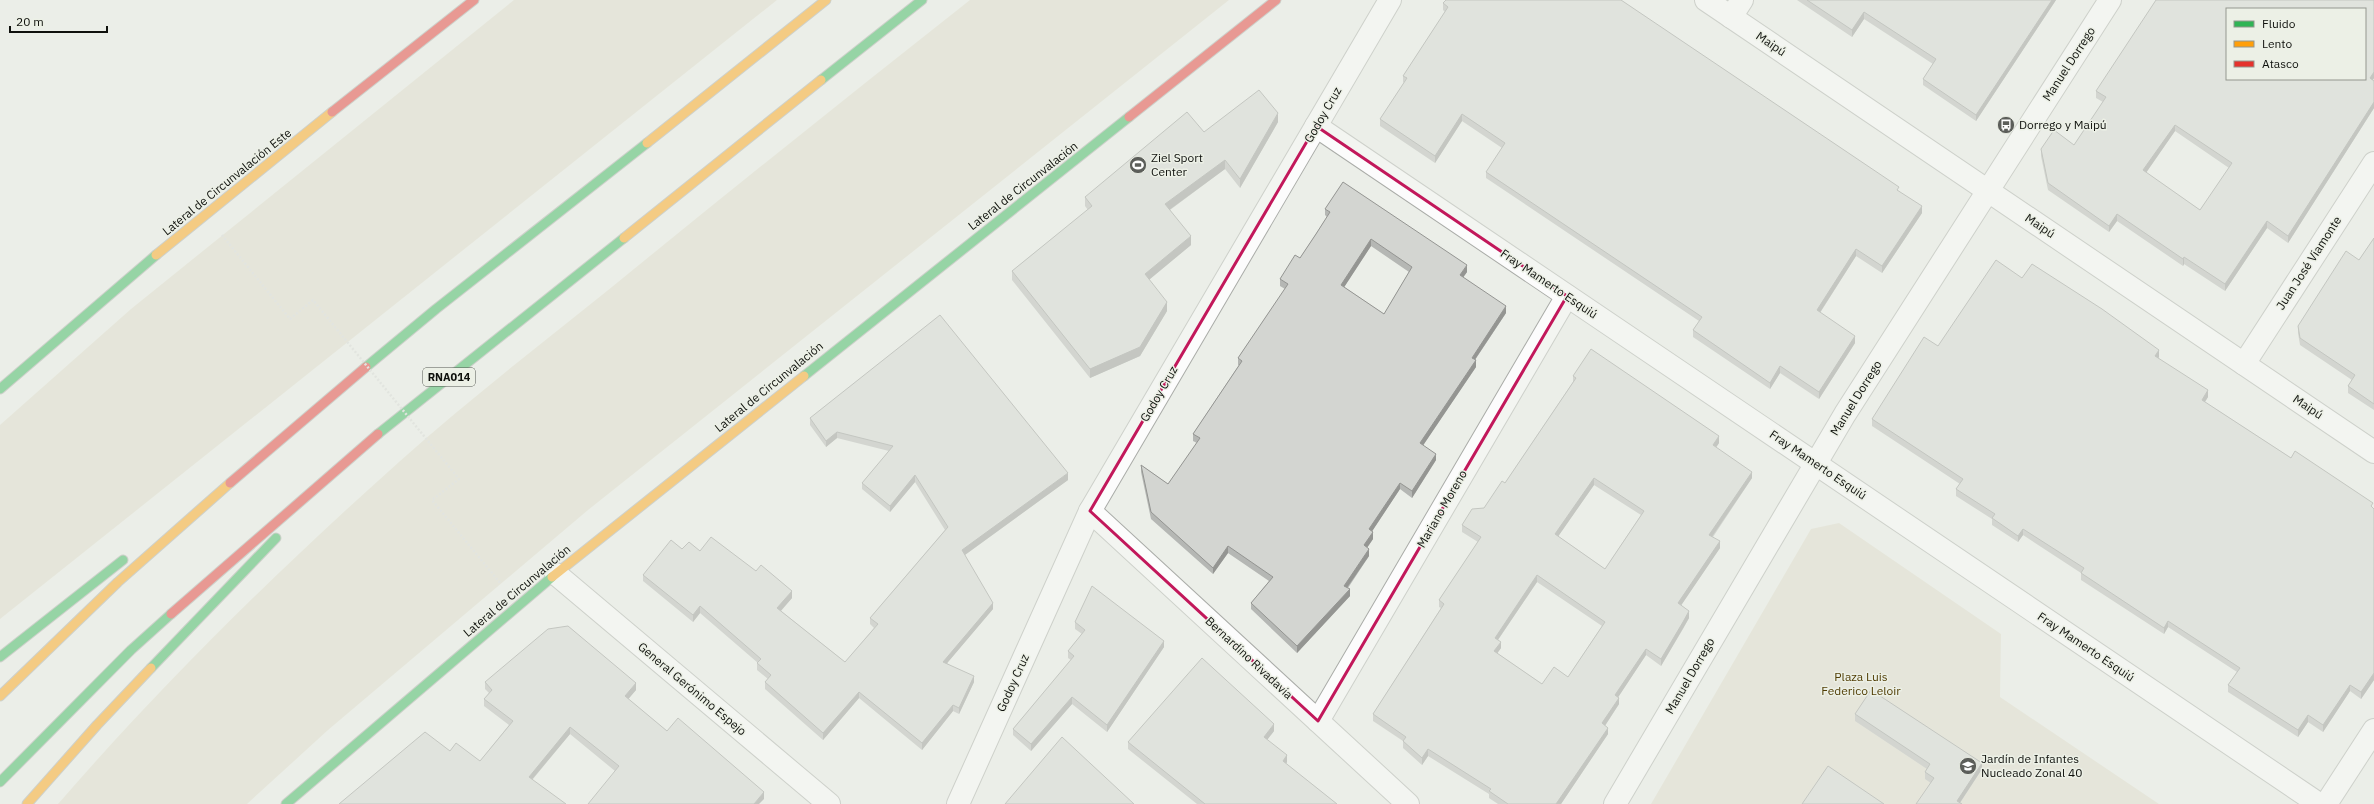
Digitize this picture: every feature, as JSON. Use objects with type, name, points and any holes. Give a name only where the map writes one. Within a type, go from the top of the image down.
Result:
[{"type":"main road","name":"Lateral de Circunvalación Este","points":[[0,389],[50,344],[205,215],[474,0]]},
{"type":"main road","points":[[0,696],[118,582],[279,440],[436,309],[510,253],[826,0]]},
{"type":"main road","name":"RNA014","points":[[0,782],[131,650],[357,450],[922,0]]},
{"type":"main road","name":"Lateral de Circunvalación","points":[[286,804],[556,574],[1276,0]]},
{"type":"main road","points":[[161,531],[279,440]]},
{"type":"main road","points":[[27,804],[97,725],[357,450]]},
{"type":"main road","points":[[0,657],[130,555]]},
{"type":"street","name":"Godoy Cruz","points":[[958,804],[1090,511],[1390,0]]},
{"type":"street","name":"Maipú","points":[[1706,0],[1737,9],[1988,191],[2374,452]]},
{"type":"street","name":"Manuel Dorrego","points":[[1615,804],[1815,464],[2110,0]]},
{"type":"street","name":"Fray Mamerto Esquiú","points":[[1316,126],[2319,804]]},
{"type":"street","name":"Juan José Viamonte","points":[[2244,364],[2374,163]]},
{"type":"street","name":"Mariano Moreno","points":[[1318,721],[1567,296]]},
{"type":"street","name":"Bernardino Rivadavia","points":[[1090,511],[1408,804]]},
{"type":"street","name":"General Gerónimo Espejo","points":[[556,574],[829,804]]},
{"type":"street","points":[[2326,804],[2374,730]]},
{"type":"path","points":[[222,235],[290,319],[313,300],[459,478],[432,500],[501,584]]},
{"type":"highlighted area","points":[[1316,126],[1567,296],[1318,721],[1090,511]]},
{"type":"green space","points":[[514,0],[777,0],[0,619],[0,425],[131,309]]},
{"type":"green space","points":[[970,0],[1229,0],[588,510],[328,730],[247,804],[58,804],[180,671],[266,585],[399,462],[502,375]]},
{"type":"green space","name":"Plaza Luis Federico Leloir","points":[[1839,523],[2001,634],[2000,697],[2159,804],[1651,804],[1811,529]]},
{"type":"building","points":[[1446,0],[1621,0],[1899,187],[1897,190],[1922,206],[1882,266],[1856,249],[1817,310],[1855,336],[1819,392],[1780,366],[1770,383],[1693,330],[1702,317],[1486,172],[1505,143],[1462,114],[1435,156],[1380,119],[1407,78],[1403,76],[1448,7],[1443,3]]},
{"type":"building","points":[[1807,0],[2052,0],[1976,115],[1923,79],[1936,59],[1864,12],[1852,30]]},
{"type":"building","points":[[2156,0],[2374,0],[2374,72],[2370,78],[2374,81],[2374,102],[2288,236],[2267,221],[2225,284],[2184,257],[2183,259],[2117,214],[2109,226],[2048,183],[2041,149],[2054,130],[2074,145],[2106,97],[2096,91]],"holes":[[[2175,125],[2232,163],[2200,210],[2143,170]]]},
{"type":"building","points":[[1259,90],[1278,113],[1240,179],[1225,160],[1165,204],[1191,236],[1145,274],[1167,302],[1140,347],[1090,369],[1012,271],[1092,206],[1085,197],[1187,112],[1204,132]]},
{"type":"building","points":[[1343,182],[1467,265],[1460,275],[1506,306],[1472,358],[1476,360],[1420,443],[1436,454],[1412,491],[1400,483],[1369,529],[1373,532],[1364,545],[1369,549],[1344,586],[1350,589],[1297,646],[1251,603],[1273,577],[1228,546],[1213,568],[1151,512],[1141,465],[1168,484],[1200,438],[1193,434],[1242,361],[1238,358],[1288,284],[1280,279],[1295,255],[1300,258],[1330,212],[1325,209]],"holes":[[[1371,239],[1412,267],[1384,314],[1341,285]]]},
{"type":"building","points":[[2374,238],[2374,404],[2348,386],[2355,375],[2300,338],[2298,326],[2346,251],[2359,260]]},
{"type":"building","points":[[1996,260],[2022,278],[2032,264],[2102,309],[2159,350],[2155,356],[2208,390],[2202,400],[2291,458],[2295,451],[2373,503],[2371,506],[2374,509],[2374,673],[2361,692],[2350,685],[2323,725],[2308,715],[2298,730],[2228,685],[2240,668],[2168,621],[2164,628],[2081,573],[2084,568],[2023,529],[2018,536],[1992,518],[1995,514],[1956,489],[1963,479],[1872,419],[1924,337],[1938,346]]},
{"type":"building","points":[[940,315],[1068,473],[962,550],[993,603],[943,662],[974,676],[959,708],[953,705],[922,743],[859,692],[823,733],[765,682],[771,675],[757,663],[761,659],[700,606],[693,615],[643,575],[671,540],[682,549],[689,542],[700,551],[711,537],[756,571],[761,565],[792,591],[777,608],[845,662],[878,624],[870,618],[948,527],[915,475],[890,506],[862,483],[893,446],[837,432],[826,441],[810,418]]},
{"type":"building","points":[[1591,349],[1719,436],[1713,445],[1752,472],[1709,535],[1720,541],[1678,603],[1689,611],[1683,622],[1661,659],[1646,649],[1615,695],[1619,698],[1602,723],[1608,728],[1556,804],[1508,804],[1489,791],[1491,789],[1428,749],[1422,758],[1403,741],[1406,737],[1373,714],[1444,604],[1439,600],[1481,537],[1462,525],[1472,509],[1484,508],[1502,481],[1505,483],[1576,378],[1573,376]],"holes":[[[1594,478],[1644,511],[1605,569],[1555,534]],[[1537,575],[1605,622],[1568,677],[1554,667],[1542,684],[1494,651],[1501,642],[1495,638]]]},
{"type":"building","points":[[1092,586],[1164,641],[1107,725],[1072,697],[1031,744],[1013,729],[1074,656],[1068,651],[1085,630],[1075,622]]},
{"type":"building","points":[[568,626],[636,683],[625,696],[667,731],[678,718],[764,792],[754,804],[588,804],[619,766],[570,727],[529,777],[566,804],[339,804],[425,732],[450,751],[456,743],[480,761],[513,721],[484,699],[492,690],[485,682],[548,629]]},
{"type":"building","points":[[1202,658],[1274,724],[1264,737],[1287,755],[1283,761],[1337,804],[1205,804],[1128,742]]},
{"type":"building","points":[[1871,690],[1982,763],[1957,801],[1962,804],[1916,804],[1934,778],[1925,772],[1930,764],[1855,714]]},
{"type":"building","points":[[1062,737],[1134,804],[1005,804]]},
{"type":"building","points":[[1828,766],[1884,804],[1802,804]]},
{"type":"traffic: fast","points":[[821,80],[922,0]]},
{"type":"traffic: fast","points":[[804,376],[1129,117]]},
{"type":"traffic: fast","points":[[366,367],[436,309],[647,143]]},
{"type":"traffic: fast","points":[[378,434],[624,238]]},
{"type":"traffic: fast","points":[[0,389],[156,255]]},
{"type":"traffic: fast","points":[[151,668],[276,538]]},
{"type":"traffic: fast","points":[[0,657],[123,560]]},
{"type":"traffic: fast","points":[[286,804],[552,577]]},
{"type":"traffic: fast","points":[[0,782],[131,650],[171,614]]},
{"type":"traffic: slow","points":[[647,143],[826,0]]},
{"type":"traffic: slow","points":[[624,238],[821,80]]},
{"type":"traffic: slow","points":[[156,255],[332,112]]},
{"type":"traffic: slow","points":[[552,577],[804,376]]},
{"type":"traffic: slow","points":[[0,696],[118,582],[230,483]]},
{"type":"traffic: slow","points":[[27,804],[97,725],[151,668]]},
{"type":"traffic: jam","points":[[332,112],[474,0]]},
{"type":"traffic: jam","points":[[1129,117],[1276,0]]},
{"type":"traffic: jam","points":[[230,483],[366,367]]},
{"type":"traffic: jam","points":[[171,614],[378,434]]},
{"type":"place","name":"Dorrego y Maipú","points":[[2006,125]]},
{"type":"place","name":"Ziel Sport Center","points":[[1138,165]]},
{"type":"place","name":"Jardín de Infantes Nucleado Zonal 40","points":[[1968,766]]}]
